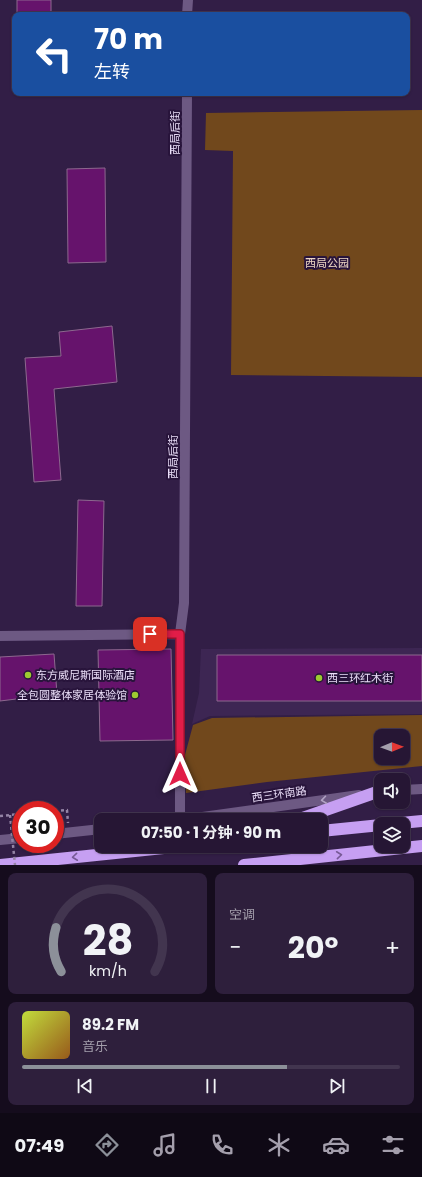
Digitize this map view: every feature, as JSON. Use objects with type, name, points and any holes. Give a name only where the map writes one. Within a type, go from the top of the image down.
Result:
[{"type":"highway","points":[[318,813],[374,794]]},
{"type":"highway","points":[[410,822],[422,821]]},
{"type":"highway","points":[[328,830],[374,826]]},
{"type":"highway","points":[[244,865],[422,846]]},
{"type":"highway","points":[[0,865],[116,853]]},
{"type":"street","points":[[188,0],[188,12]]},
{"type":"street","name":"西局后街","points":[[180,813],[180,634],[184,603],[187,96]]},
{"type":"street","points":[[0,636],[180,634]]},
{"type":"street","points":[[410,790],[422,789]]},
{"type":"street","name":"西三环南路","points":[[230,813],[374,793]]},
{"type":"street","points":[[64,833],[94,830]]},
{"type":"street","points":[[0,840],[12,839]]},
{"type":"path","points":[[0,816],[10,815],[15,865]]},
{"type":"shaded area","name":"西三环红木街","points":[[422,648],[422,714],[210,716],[192,724],[199,693],[201,649]]},
{"type":"green space","name":"西局公园","points":[[422,110],[422,377],[231,375],[233,151],[205,150],[206,113]]},
{"type":"green space","points":[[422,715],[422,766],[267,782],[186,793],[185,755],[193,725],[212,718]]},
{"type":"building","points":[[17,0],[51,0],[51,12],[17,12]]},
{"type":"building","points":[[105,168],[106,262],[68,263],[67,169]]},
{"type":"building","points":[[112,326],[117,382],[54,389],[61,480],[34,482],[25,358],[61,356],[59,332]]},
{"type":"building","points":[[78,500],[104,501],[102,606],[76,606]]},
{"type":"building","name":"全包圆整体家居体验馆","points":[[171,649],[173,740],[100,741],[98,650]]},
{"type":"building","name":"东方威尼斯国际酒店","points":[[54,654],[57,694],[0,701],[0,657]]},
{"type":"building","name":"西三环红木街","points":[[217,655],[422,655],[422,701],[217,701]]},
{"type":"place","name":"东方威尼斯国际酒店","points":[[28,675]]},
{"type":"place","name":"西三环红木街","points":[[319,678]]},
{"type":"place","name":"全包圆整体家居体验馆","points":[[135,695]]},
{"type":"route","points":[[150,634],[180,634],[180,774]]}]
